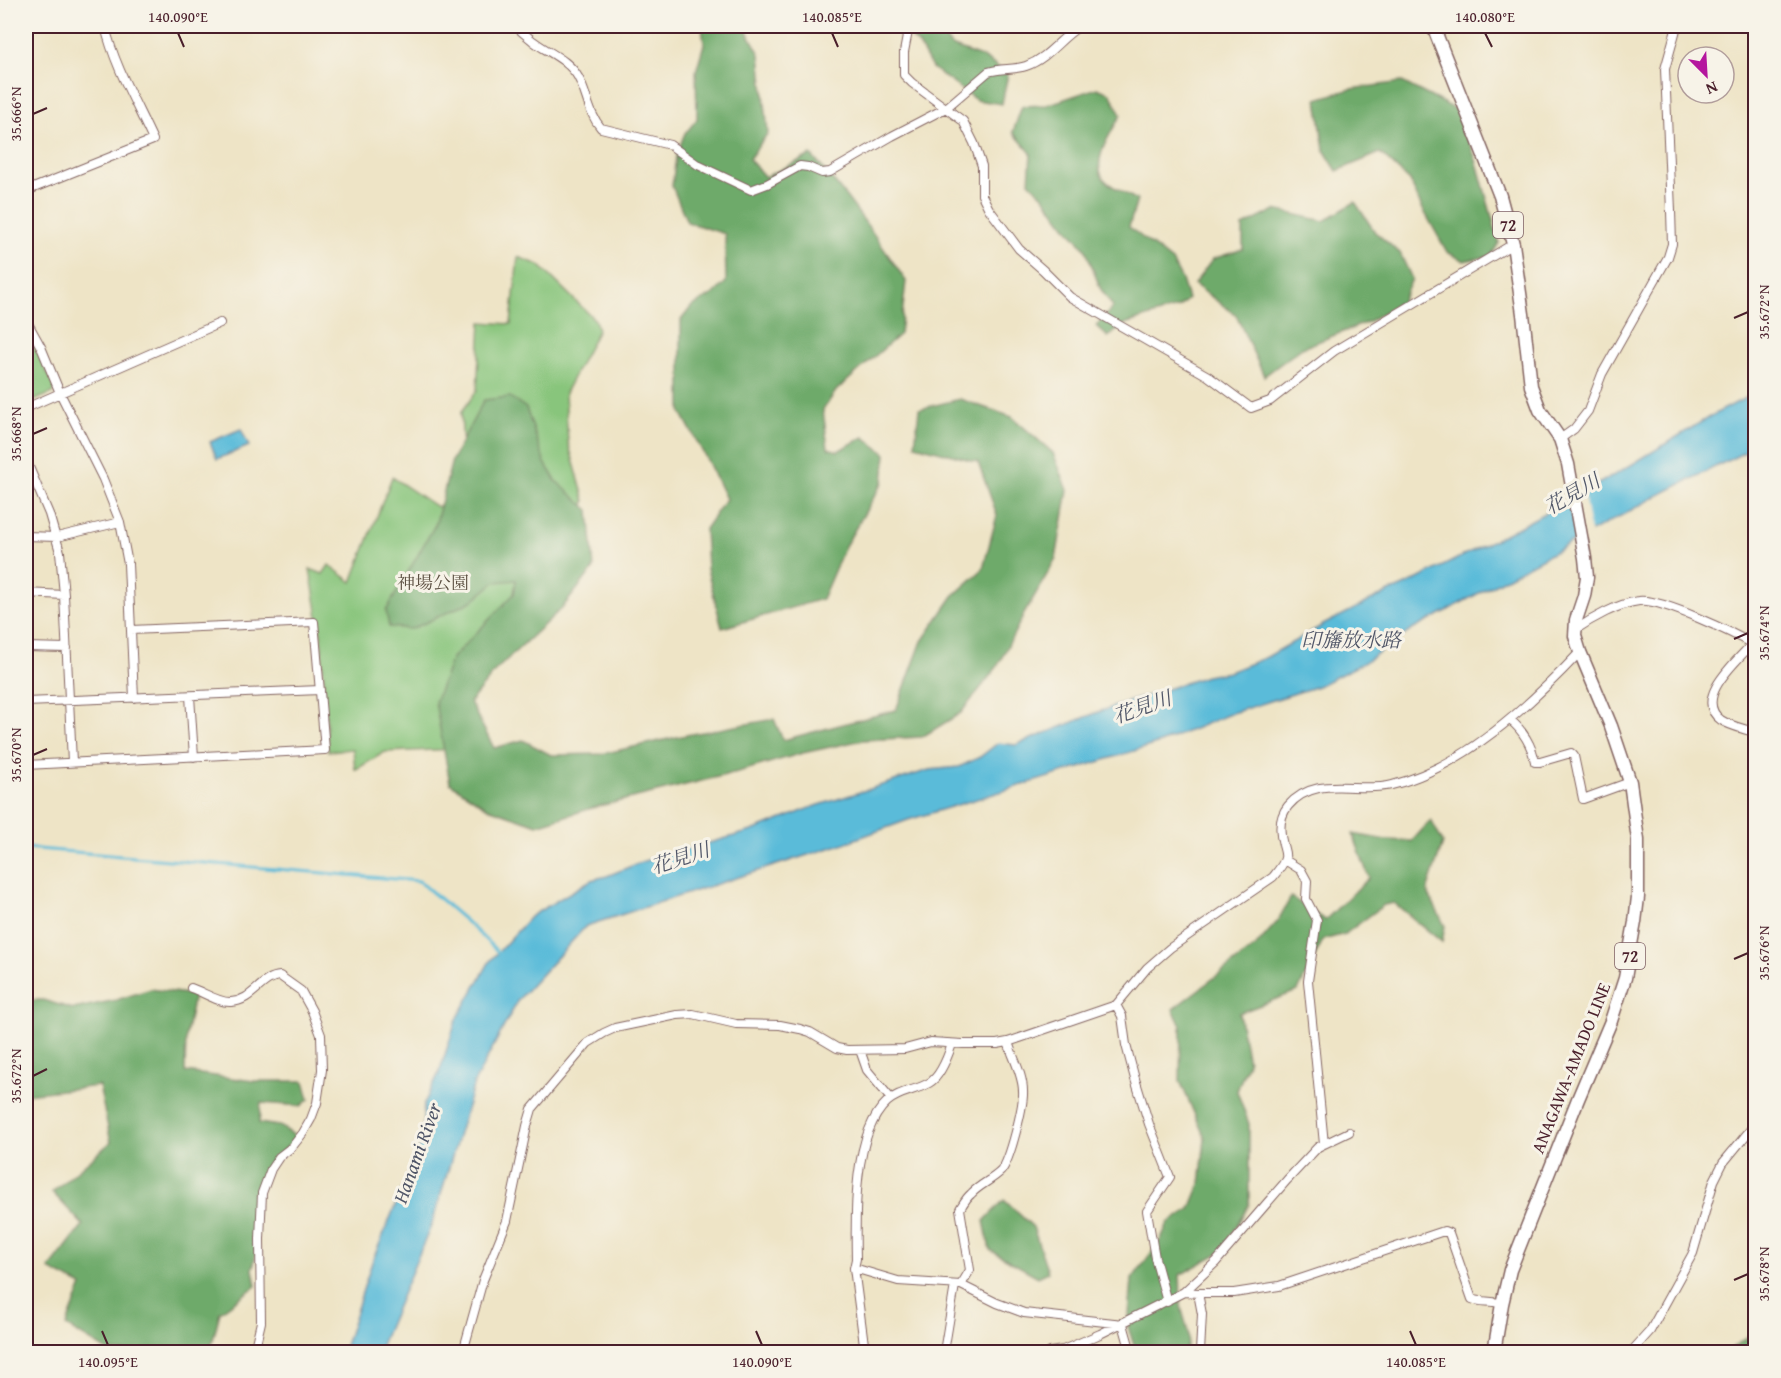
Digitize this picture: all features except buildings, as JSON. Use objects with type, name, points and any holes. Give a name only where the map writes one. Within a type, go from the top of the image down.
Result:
[{"type":"main road","name":"72","points":[[1433,26],[1500,196],[1513,244],[1531,386],[1540,410],[1560,439]]},
{"type":"main road","name":"ANAGAWA-AMADO LINE","points":[[1494,1353],[1510,1270],[1611,1021],[1625,978],[1635,922],[1639,871],[1638,840],[1630,782],[1611,726],[1580,652],[1575,630],[1586,587],[1586,568],[1572,485],[1560,439]]},
{"type":"street","points":[[26,191],[153,140],[120,68],[105,26]]},
{"type":"street","points":[[516,26],[571,68],[578,76],[588,105],[601,128],[670,145],[698,165],[751,190],[800,166],[822,173],[830,172],[946,108],[988,72],[1026,66],[1040,59],[1056,47],[1076,26]]},
{"type":"street","points":[[909,26],[904,51],[904,75],[963,122],[982,166],[982,195],[989,209],[1019,249],[1070,297],[1208,376],[1251,408],[1270,400],[1334,351],[1513,244]]},
{"type":"street","points":[[1560,439],[1574,429],[1587,411],[1602,374],[1668,257],[1672,243],[1665,69],[1677,26]]},
{"type":"street","points":[[26,320],[103,479],[120,522],[128,564],[134,698]]},
{"type":"street","points":[[26,408],[220,323]]},
{"type":"street","points":[[26,460],[57,537],[62,567],[72,762]]},
{"type":"street","points":[[26,481],[35,482]]},
{"type":"street","points":[[26,536],[57,537],[120,522]]},
{"type":"street","points":[[26,593],[64,595]]},
{"type":"street","points":[[1575,630],[1621,606],[1638,601],[1652,602],[1715,625],[1754,645],[1721,679],[1712,692],[1711,706],[1716,716],[1724,722],[1755,733]]},
{"type":"street","points":[[26,765],[325,750],[314,622],[130,630]]},
{"type":"street","points":[[26,647],[67,648]]},
{"type":"street","points":[[464,1353],[483,1280],[507,1221],[526,1126],[532,1109],[588,1043],[615,1028],[677,1015],[693,1014],[736,1024],[780,1025],[800,1029],[810,1032],[837,1048],[847,1050],[904,1049],[932,1042],[997,1044],[1116,1005],[1146,968],[1170,948],[1273,877],[1286,856],[1281,837],[1281,817],[1289,805],[1306,791],[1323,787],[1390,786],[1455,759],[1510,720],[1543,691],[1580,652]]},
{"type":"street","points":[[26,702],[321,690]]},
{"type":"street","points":[[190,696],[194,758]]},
{"type":"street","points":[[1510,720],[1533,749],[1535,762],[1571,753],[1574,756],[1583,800],[1630,782]]},
{"type":"street","points":[[1285,861],[1301,870],[1307,881],[1306,899],[1317,920],[1308,981],[1324,1144]]},
{"type":"street","points":[[191,988],[230,1003],[242,1000],[255,992],[268,978],[280,976],[294,986],[307,1000],[321,1035],[323,1058],[317,1103],[303,1133],[292,1147],[279,1157],[271,1169],[262,1193],[261,1322],[254,1353]]},
{"type":"street","points":[[1116,1005],[1122,1016],[1126,1045],[1149,1124],[1170,1177],[1147,1211],[1155,1258],[1167,1302]]},
{"type":"street","points":[[944,1353],[958,1285],[970,1270],[960,1209],[970,1194],[1004,1167],[1024,1093],[1008,1042]]},
{"type":"street","points":[[865,1353],[854,1268],[857,1193],[862,1149],[880,1110],[897,1095],[930,1083],[948,1056],[952,1044]]},
{"type":"street","points":[[860,1050],[867,1070],[891,1099]]},
{"type":"street","points":[[1631,1353],[1650,1331],[1693,1253],[1714,1181],[1722,1163],[1755,1123]]},
{"type":"street","points":[[1050,1353],[1063,1350],[1123,1324],[1184,1292],[1216,1262],[1318,1147],[1349,1132]]},
{"type":"street","points":[[1184,1292],[1234,1293],[1279,1286],[1444,1231],[1449,1233],[1472,1299],[1502,1304]]},
{"type":"street","points":[[854,1268],[898,1281],[958,1285],[1024,1313],[1123,1324]]},
{"type":"street","points":[[1198,1293],[1202,1314],[1200,1353]]},
{"type":"street","points":[[1123,1324],[1131,1353]]},
{"type":"green space","points":[[702,26],[744,26],[760,54],[768,133],[749,159],[765,177],[811,155],[849,200],[906,281],[900,334],[836,391],[823,410],[828,448],[838,451],[864,437],[886,454],[883,482],[845,546],[822,599],[722,628],[707,569],[705,529],[726,499],[681,412],[681,320],[691,307],[715,293],[726,282],[725,234],[687,222],[672,186],[676,157],[684,135],[697,119],[696,71],[704,44]]},
{"type":"green space","points":[[900,26],[936,26],[951,46],[984,58],[1008,74],[1002,104],[976,100],[932,68],[919,45]]},
{"type":"green space","points":[[1402,82],[1459,111],[1478,166],[1499,243],[1491,256],[1464,261],[1447,252],[1410,181],[1380,153],[1337,171],[1324,150],[1317,99],[1351,89]]},
{"type":"green space","points":[[1097,88],[1110,93],[1121,115],[1104,147],[1099,165],[1101,173],[1111,185],[1137,200],[1129,227],[1172,261],[1182,280],[1188,299],[1179,307],[1125,324],[1108,337],[1096,326],[1113,307],[1100,288],[1085,248],[1029,182],[1031,153],[1013,132],[1022,106],[1047,105]]},
{"type":"green space","points":[[1355,202],[1375,232],[1400,253],[1412,279],[1402,301],[1368,322],[1302,348],[1264,376],[1236,315],[1194,284],[1213,259],[1243,249],[1243,226],[1275,210],[1324,221]]},
{"type":"green space","name":"神場公園","points":[[518,257],[539,265],[595,320],[598,330],[565,393],[568,442],[585,501],[576,546],[463,657],[460,749],[385,752],[355,770],[353,749],[328,751],[321,635],[310,569],[323,574],[329,565],[352,582],[392,477],[437,507],[465,489],[461,413],[477,390],[481,322],[511,324]]},
{"type":"green space","points":[[26,329],[55,389],[53,393],[26,404]]},
{"type":"green space","points":[[510,397],[526,408],[545,463],[556,481],[589,510],[594,568],[563,607],[497,669],[470,702],[494,748],[523,740],[551,755],[602,754],[686,735],[774,719],[783,740],[896,710],[922,641],[953,596],[983,569],[997,515],[978,462],[915,445],[919,409],[960,399],[1012,417],[1053,453],[1068,490],[1056,559],[997,667],[961,713],[922,737],[863,740],[803,753],[738,772],[592,808],[537,825],[488,808],[450,783],[435,702],[452,658],[514,594],[516,580],[495,582],[472,601],[412,629],[389,627],[386,611],[436,523],[452,460],[484,400]]},
{"type":"green space","points":[[1431,820],[1443,843],[1427,891],[1445,926],[1442,942],[1394,903],[1384,905],[1345,934],[1323,940],[1298,991],[1239,1013],[1248,1062],[1237,1091],[1249,1124],[1249,1205],[1221,1252],[1180,1275],[1181,1305],[1188,1334],[1185,1352],[1136,1352],[1128,1327],[1132,1279],[1160,1241],[1168,1223],[1190,1209],[1200,1184],[1205,1138],[1180,1081],[1181,1026],[1173,1009],[1256,946],[1277,922],[1291,897],[1325,920],[1369,878],[1353,834],[1386,840],[1412,841]]},
{"type":"green space","points":[[151,989],[194,995],[186,1036],[185,1072],[254,1081],[304,1081],[309,1099],[301,1106],[261,1103],[259,1123],[280,1126],[297,1137],[267,1168],[256,1195],[256,1252],[253,1269],[256,1286],[220,1312],[210,1352],[109,1352],[66,1326],[82,1286],[49,1269],[83,1225],[52,1192],[111,1142],[99,1086],[26,1094],[26,1000],[43,1000],[73,1009],[116,1000]]},
{"type":"green space","points":[[1004,1200],[1033,1227],[1048,1272],[1038,1277],[990,1250],[984,1221]]},
{"type":"green space","points":[[1755,1331],[1755,1352],[1732,1348]]},
{"type":"water","name":"印旛放水路","points":[[1755,393],[1755,447],[1659,495],[1506,578],[1412,630],[1363,663],[1318,686],[1232,713],[1160,743],[908,820],[839,845],[586,926],[518,1000],[474,1083],[433,1221],[378,1352],[343,1352],[372,1262],[422,1141],[424,1104],[439,1073],[456,1021],[490,961],[531,916],[591,880],[644,861],[752,831],[813,807],[929,770],[959,767],[980,757],[998,743],[1016,745],[1101,711],[1206,676],[1229,672],[1267,657],[1323,625],[1517,528],[1618,473],[1711,416]]},
{"type":"water","points":[[241,429],[249,446],[217,459],[210,442]]},
{"type":"pier","points":[[1583,488],[1591,536],[1577,543],[1569,496]]},
{"type":"waterway","points":[[26,848],[419,881],[499,953]]},
{"type":"water label","name":"花見川","points":[[1572,494]]},
{"type":"water label","name":"花見川","points":[[1142,707]]},
{"type":"water label","name":"花見川","points":[[680,858]]},
{"type":"water label","name":"Hanami River","points":[[417,1153]]}]
